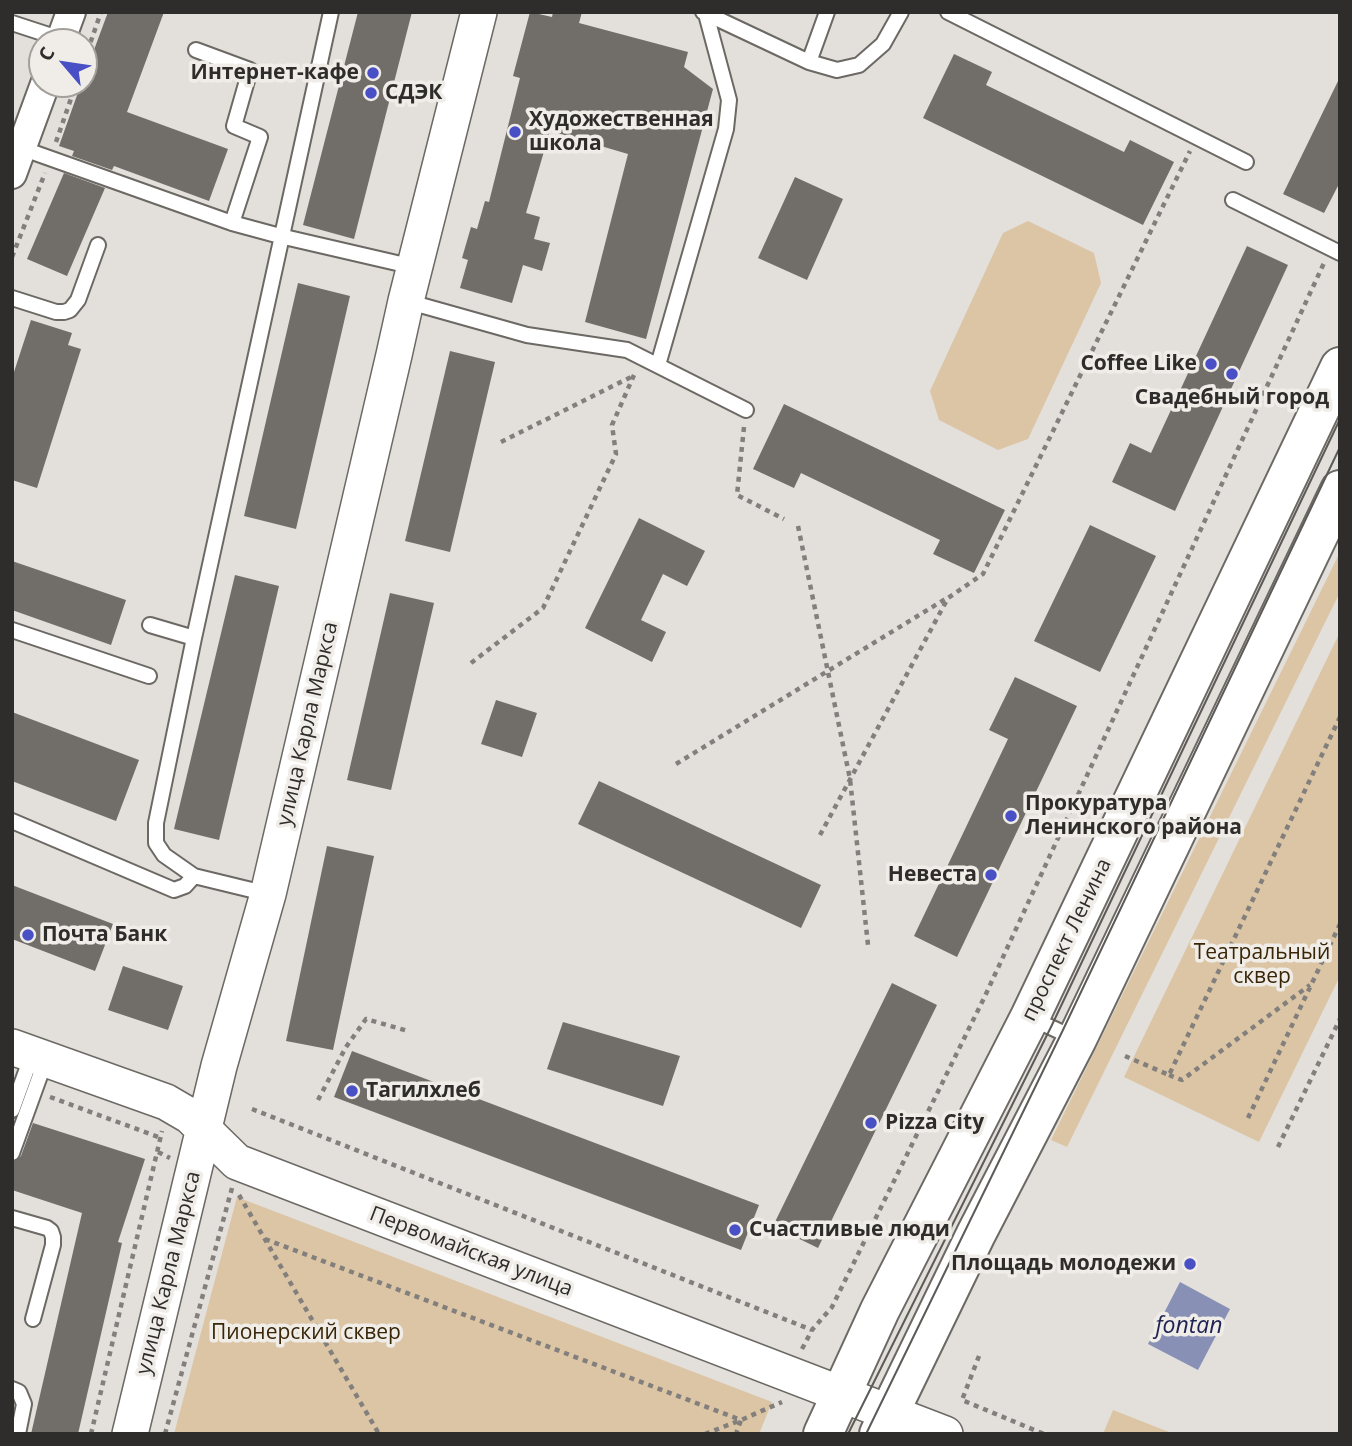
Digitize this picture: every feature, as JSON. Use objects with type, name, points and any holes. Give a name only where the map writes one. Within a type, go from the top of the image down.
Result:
[{"type":"main road","name":"проспект Ленина","points":[[823,1434],[880,1310],[1030,1017],[1340,367]]},
{"type":"main road","points":[[884,1423],[976,1234],[1077,1039],[1340,490]]},
{"type":"street","name":"улица Карла Маркса","points":[[130,1434],[219,1066],[268,894],[405,301],[479,12]]},
{"type":"street","points":[[17,161],[40,98]]},
{"type":"street","name":"Первомайская улица","points":[[31,1063],[166,1102],[190,1116],[237,1162],[842,1394],[884,1423],[945,1434]]},
{"type":"lane","points":[[268,894],[194,876],[164,855],[156,843],[156,823],[280,236],[331,12]]},
{"type":"lane","points":[[808,62],[827,12]]},
{"type":"lane","points":[[704,13],[808,62],[837,70],[859,65],[883,44],[901,12]]},
{"type":"lane","points":[[948,12],[1246,162]]},
{"type":"lane","points":[[658,365],[726,129],[729,100],[704,13]]},
{"type":"lane","points":[[195,50],[250,70],[234,126],[260,137],[232,223]]},
{"type":"lane","points":[[17,161],[280,236],[414,267]]},
{"type":"lane","points":[[1233,200],[1335,251]]},
{"type":"lane","points":[[12,298],[56,312],[70,310],[78,300],[98,245]]},
{"type":"lane","points":[[405,301],[527,335],[627,350],[746,410]]},
{"type":"lane","points":[[150,625],[194,638]]},
{"type":"lane","points":[[12,630],[149,676]]},
{"type":"lane","points":[[12,821],[174,890],[185,886],[194,876]]},
{"type":"lane","points":[[1030,1017],[1077,1039]]},
{"type":"lane","points":[[12,1110],[31,1063]]},
{"type":"lane","points":[[12,1153],[31,1063]]},
{"type":"lane","points":[[12,1218],[47,1228],[53,1237],[33,1319]]},
{"type":"lane","points":[[12,1389],[22,1396],[24,1404],[18,1434]]},
{"type":"path","points":[[676,764],[983,574],[1197,138]]},
{"type":"path","points":[[802,1349],[812,1330],[832,1307],[985,996],[1335,251]]},
{"type":"path","points":[[501,442],[658,365]]},
{"type":"path","points":[[471,663],[543,608],[617,454],[612,425],[634,375]]},
{"type":"path","points":[[746,410],[737,495],[784,519]]},
{"type":"path","points":[[798,526],[850,779],[868,945]]},
{"type":"path","points":[[820,835],[948,598]]},
{"type":"path","points":[[1169,1075],[1340,717]]},
{"type":"path","points":[[1248,1118],[1340,924]]},
{"type":"path","points":[[1125,1056],[1182,1080],[1311,984]]},
{"type":"path","points":[[1278,1147],[1340,1018]]},
{"type":"path","points":[[318,1100],[345,1047],[366,1019],[408,1031]]},
{"type":"path","points":[[31,1063],[161,1138]]},
{"type":"path","points":[[91,1434],[161,1138],[166,1102]]},
{"type":"path","points":[[252,1109],[812,1330]]},
{"type":"path","points":[[165,1434],[233,1185],[379,1434]]},
{"type":"path","points":[[265,1239],[741,1420]]},
{"type":"path","points":[[979,1356],[961,1401],[1044,1434]]},
{"type":"path","points":[[705,1434],[782,1402]]},
{"type":"path","points":[[736,1434],[741,1420]]},
{"type":"green space","points":[[1028,221],[1094,253],[1101,283],[1028,439],[998,450],[939,420],[930,391],[1003,233]]},
{"type":"green space","points":[[1340,552],[1340,592],[1067,1147],[1051,1140]]},
{"type":"green space","name":"Театральный сквер","points":[[1340,632],[1340,976],[1259,1142],[1124,1077]]},
{"type":"green space","name":"Пионерский сквер","points":[[237,1197],[772,1402],[759,1434],[174,1434]]},
{"type":"green space","points":[[1113,1410],[1174,1434],[1103,1434]]},
{"type":"water","name":"fontan","points":[[1180,1282],[1230,1309],[1198,1370],[1148,1344]]},
{"type":"building","points":[[108,12],[164,12],[127,112],[228,149],[209,201],[114,166],[112,170],[72,156],[74,151],[59,146],[76,98],[98,98],[98,39]]},
{"type":"building","points":[[358,12],[412,12],[354,239],[303,225]]},
{"type":"building","points":[[530,12],[552,17],[553,12],[582,12],[579,23],[688,52],[684,67],[713,89],[646,339],[585,322],[628,154],[550,131],[526,213],[540,217],[534,239],[550,243],[542,271],[523,265],[512,303],[460,288],[468,260],[462,258],[471,227],[477,229],[485,201],[489,202],[520,78],[513,76]]},
{"type":"building","points":[[954,54],[992,72],[986,85],[1124,152],[1130,140],[1174,162],[1143,225],[923,118]]},
{"type":"building","points":[[1340,77],[1340,182],[1324,213],[1283,194]]},
{"type":"building","points":[[64,173],[105,188],[67,276],[27,259]]},
{"type":"building","points":[[795,177],[843,199],[807,280],[758,258]]},
{"type":"building","points":[[1247,246],[1288,265],[1175,511],[1112,482],[1130,443],[1151,453]]},
{"type":"building","points":[[298,283],[350,296],[296,529],[244,516]]},
{"type":"building","points":[[31,320],[72,333],[68,345],[81,349],[37,488],[12,480],[12,378]]},
{"type":"building","points":[[450,351],[495,362],[450,552],[405,541]]},
{"type":"building","points":[[784,404],[1005,510],[974,573],[933,554],[940,540],[801,473],[794,488],[753,469]]},
{"type":"building","points":[[639,518],[705,551],[687,586],[663,574],[641,620],[666,632],[652,662],[585,628]]},
{"type":"building","points":[[1090,525],[1156,556],[1100,672],[1034,641]]},
{"type":"building","points":[[12,561],[126,600],[111,645],[12,610]]},
{"type":"building","points":[[235,575],[279,586],[219,840],[174,829]]},
{"type":"building","points":[[390,593],[434,603],[391,790],[347,780]]},
{"type":"building","points":[[1015,677],[1077,706],[957,957],[914,936],[1008,739],[989,730]]},
{"type":"building","points":[[496,700],[537,713],[522,757],[481,744]]},
{"type":"building","points":[[12,712],[139,760],[116,821],[12,781]]},
{"type":"building","points":[[599,781],[821,885],[801,928],[578,824]]},
{"type":"building","points":[[327,846],[374,856],[333,1050],[286,1041]]},
{"type":"building","points":[[12,885],[113,924],[95,971],[12,939]]},
{"type":"building","points":[[123,966],[183,986],[168,1030],[108,1010]]},
{"type":"building","points":[[892,983],[937,1005],[818,1248],[773,1226]]},
{"type":"building","points":[[563,1022],[680,1056],[663,1106],[547,1069]]},
{"type":"building","points":[[352,1051],[759,1205],[741,1250],[334,1097]]},
{"type":"building","points":[[33,1123],[145,1159],[118,1242],[122,1243],[78,1434],[31,1434],[82,1213],[12,1190],[12,1168],[21,1156]]},
{"type":"tram line","points":[[848,1434],[1051,1027],[1340,419]]},
{"type":"tram line","points":[[866,1434],[1062,1032],[1340,447]]},
{"type":"place","name":"Интернет-кафе","points":[[373,73]]},
{"type":"place","name":"СДЭК","points":[[371,93]]},
{"type":"place","name":"Художественная школа","points":[[515,132]]},
{"type":"place","name":"Coffee Like","points":[[1211,364]]},
{"type":"place","name":"Свадебный город","points":[[1232,374]]},
{"type":"place","name":"Прокуратура Ленинского района","points":[[1011,816]]},
{"type":"place","name":"Невеста","points":[[991,875]]},
{"type":"place","name":"Почта Банк","points":[[28,935]]},
{"type":"place","name":"Тагилхлеб","points":[[352,1091]]},
{"type":"place","name":"Pizza City","points":[[871,1123]]},
{"type":"place","name":"Счастливые люди","points":[[735,1230]]},
{"type":"place","name":"Площадь молодежи","points":[[1190,1264]]}]
